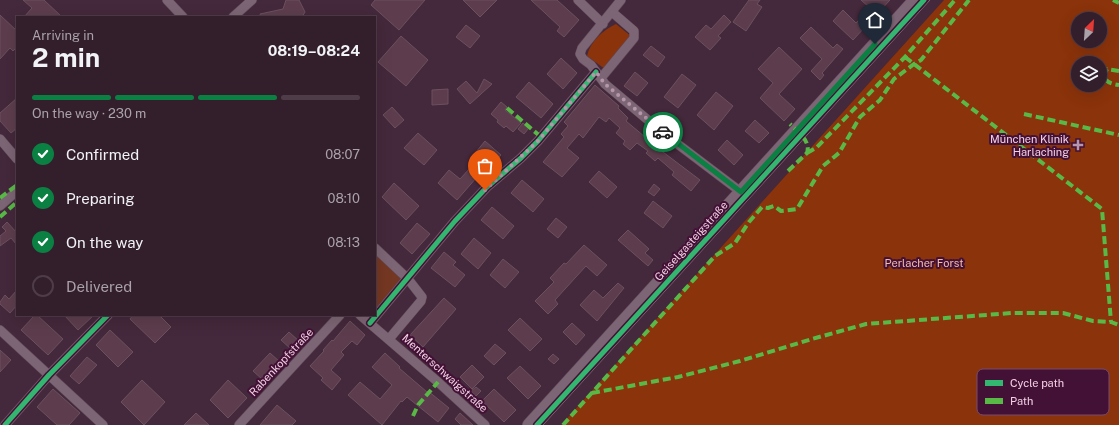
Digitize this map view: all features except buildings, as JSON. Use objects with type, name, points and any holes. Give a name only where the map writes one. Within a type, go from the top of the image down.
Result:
[{"type":"main road","name":"Geiselgasteigstraße","points":[[529,425],[915,0]]},
{"type":"street","points":[[167,0],[182,16]]},
{"type":"street","points":[[234,16],[252,0]]},
{"type":"street","points":[[578,0],[603,24]]},
{"type":"street","points":[[622,0],[582,48],[580,54],[605,84],[668,136],[741,192]]},
{"type":"street","points":[[370,323],[455,221],[487,188],[538,141],[634,38],[634,31],[612,12]]},
{"type":"street","points":[[0,139],[16,158]]},
{"type":"street","points":[[0,206],[16,192]]},
{"type":"street","points":[[376,249],[408,279],[422,297],[389,338]]},
{"type":"street","points":[[5,425],[49,375],[107,316]]},
{"type":"street","name":"Rabenkopfstraße","points":[[239,425],[339,316]]},
{"type":"street","name":"Menterschwaigstraße","points":[[361,316],[389,338],[485,425]]},
{"type":"street","points":[[0,330],[103,425]]},
{"type":"shaded area","points":[[376,255],[402,279],[376,309]]},
{"type":"green space","name":"Perlacher Forst","points":[[944,0],[1119,0],[1119,425],[561,425]]},
{"type":"green space","points":[[616,24],[632,37],[605,69],[587,56],[594,41],[606,30]]},
{"type":"tram line","points":[[543,425],[930,0]]},
{"type":"marked path","points":[[807,153],[816,148],[905,57],[955,0]]},
{"type":"marked path","points":[[563,425],[715,256],[735,243],[749,222],[762,207],[768,208],[774,206],[781,211],[797,209],[823,166],[839,153],[860,117],[880,100],[894,79],[921,60],[969,0]]},
{"type":"marked path","points":[[1113,0],[1119,3]]},
{"type":"marked path","points":[[905,57],[1102,209],[1111,322]]},
{"type":"marked path","points":[[1119,71],[1107,69],[1103,77],[1110,83],[1119,85]]},
{"type":"marked path","points":[[507,108],[541,137]]},
{"type":"marked path","points":[[1024,114],[1119,135]]},
{"type":"marked path","points":[[788,171],[807,153],[808,149],[803,137],[790,124]]},
{"type":"marked path","points":[[0,198],[16,186]]},
{"type":"marked path","points":[[0,217],[16,203]]},
{"type":"marked path","points":[[592,393],[678,377],[740,361],[866,324],[1012,313],[1063,313],[1093,321],[1111,322],[1119,325]]},
{"type":"marked path","points":[[413,416],[418,405],[438,382]]},
{"type":"cycle path","points":[[537,425],[924,0]]},
{"type":"cycle path","points":[[376,316],[455,221],[487,187],[521,158],[538,141],[596,72]]},
{"type":"cycle path","points":[[5,425],[49,375],[107,316]]},
{"type":"cycle path","points":[[370,323],[376,316]]},
{"type":"way so far","points":[[485,190],[538,141],[596,72],[605,84],[663,132]]},
{"type":"place","name":"München Klinik Harlaching","points":[[1078,145]]},
{"type":"route","points":[[663,132],[741,192],[875,44]]}]
